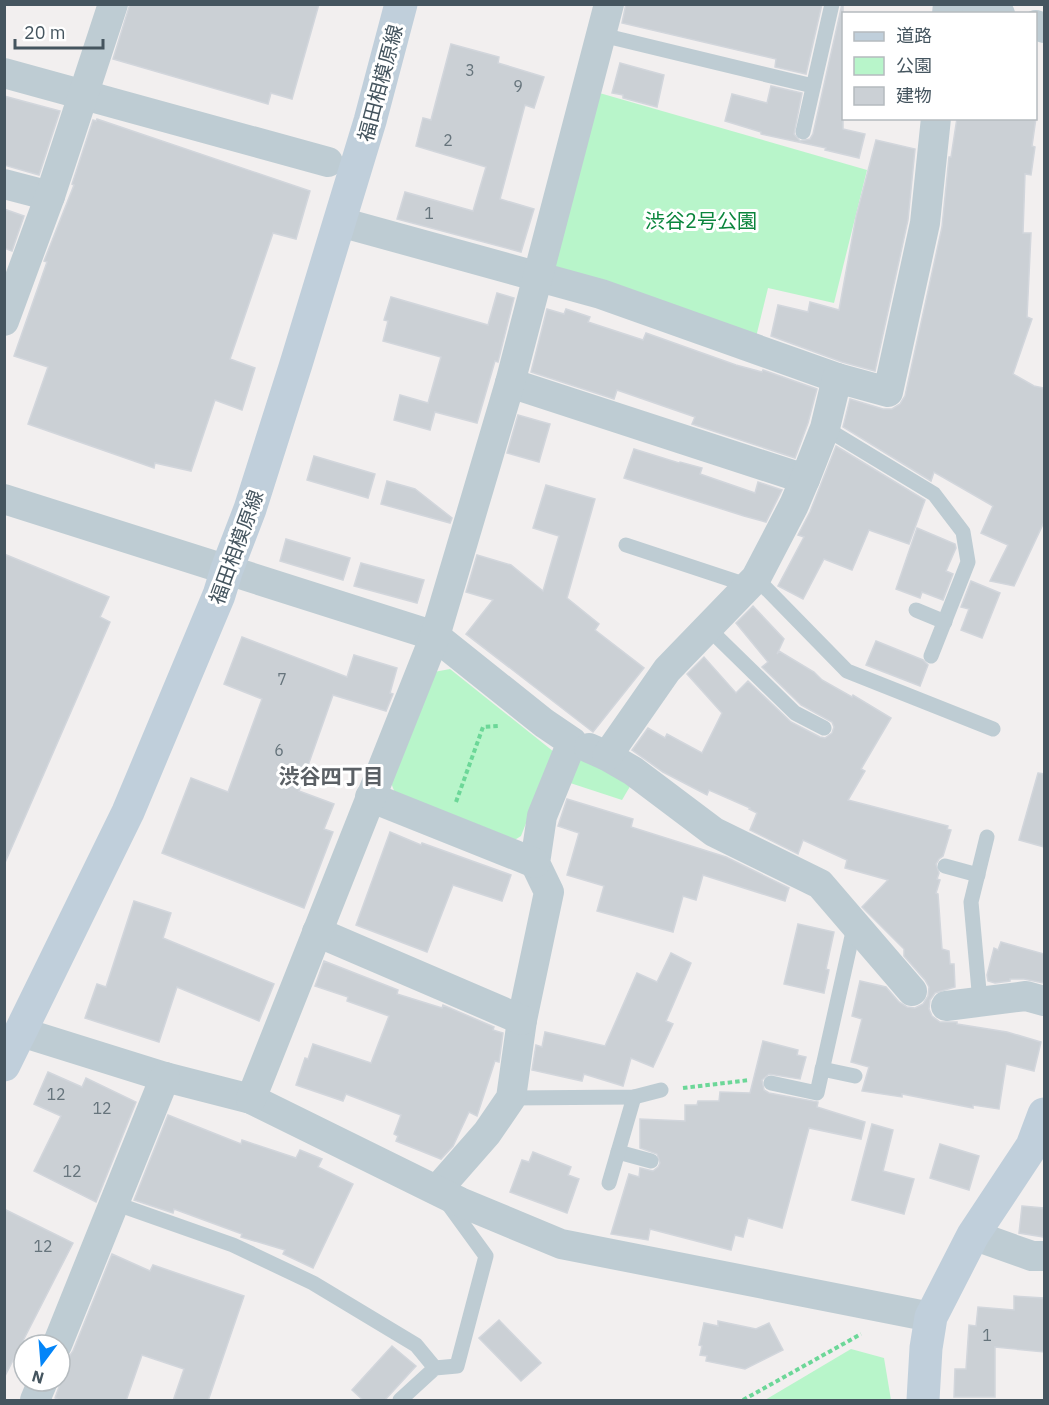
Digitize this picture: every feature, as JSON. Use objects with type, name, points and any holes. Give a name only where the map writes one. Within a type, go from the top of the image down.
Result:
[{"type":"street","points":[[4,321],[50,196],[113,4]]},
{"type":"street","name":"福田相模原線","points":[[4,1065],[13,1030],[128,812],[219,595],[254,499],[340,222],[401,4]]},
{"type":"street","points":[[251,1099],[435,636],[510,383],[609,4]]},
{"type":"street","points":[[971,4],[993,12]]},
{"type":"street","points":[[4,73],[328,162]]},
{"type":"street","points":[[340,222],[601,294],[837,378],[888,392],[925,223],[936,120]]},
{"type":"street","points":[[4,184],[50,196]]},
{"type":"street","points":[[607,756],[667,670],[753,582],[794,505],[805,479],[825,428],[837,378]]},
{"type":"street","points":[[510,383],[805,479]]},
{"type":"street","points":[[4,499],[435,636],[544,723],[572,742],[607,756],[633,771],[714,832],[820,884],[912,991]]},
{"type":"street","points":[[437,1190],[488,1133],[511,1098],[522,1020],[549,892],[535,863],[542,816],[572,742]]},
{"type":"street","points":[[370,798],[535,863]]},
{"type":"street","points":[[317,932],[522,1020]]},
{"type":"street","points":[[946,1006],[1026,996],[1044,1001]]},
{"type":"street","points":[[13,1030],[165,1077],[251,1099],[459,1202],[561,1244],[931,1317]]},
{"type":"street","points":[[62,1333],[165,1077]]},
{"type":"street","points":[[923,1401],[925,1360],[931,1317],[973,1235],[1032,1146],[1044,1114]]},
{"type":"street","points":[[973,1235],[1032,1256],[1044,1256]]},
{"type":"lane","points":[[803,132],[832,4]]},
{"type":"lane","points":[[602,34],[813,86]]},
{"type":"lane","points":[[825,428],[934,494],[963,532],[968,562],[931,656]]},
{"type":"lane","points":[[626,545],[753,582],[847,671],[993,729]]},
{"type":"lane","points":[[916,610],[945,622]]},
{"type":"lane","points":[[708,628],[795,713],[824,728]]},
{"type":"lane","points":[[980,1002],[971,902],[987,837]]},
{"type":"lane","points":[[945,866],[978,875]]},
{"type":"lane","points":[[771,1083],[817,1093],[855,923]]},
{"type":"lane","points":[[822,1069],[855,1076]]},
{"type":"lane","points":[[511,1098],[634,1097],[661,1090]]},
{"type":"lane","points":[[609,1183],[634,1097]]},
{"type":"lane","points":[[618,1152],[651,1161]]},
{"type":"lane","points":[[400,1401],[435,1368],[457,1366],[486,1256],[437,1190]]},
{"type":"lane","points":[[114,1203],[233,1245],[313,1283],[416,1345],[435,1368]]},
{"type":"path","points":[[445,827],[483,727],[544,723]]},
{"type":"path","points":[[661,1090],[754,1080]]},
{"type":"path","points":[[743,1401],[870,1329]]},
{"type":"green space","name":"渋谷2号公園","points":[[596,92],[867,170],[834,303],[768,288],[756,337],[549,269]]},
{"type":"green space","points":[[450,669],[554,752],[521,836],[513,841],[396,796],[390,780],[434,672]]},
{"type":"green space","points":[[572,754],[632,783],[622,800],[561,780]]},
{"type":"green space","points":[[851,1349],[884,1358],[891,1400],[765,1400]]},
{"type":"building","points":[[130,4],[319,4],[292,99],[271,93],[268,104],[113,59]]},
{"type":"building","points":[[626,4],[822,4],[806,74],[775,67],[776,59],[622,23]]},
{"type":"building","points":[[843,4],[842,120],[843,129],[865,134],[859,158],[825,150],[826,148],[761,134],[761,132],[725,121],[732,94],[767,103],[771,86],[802,93],[794,134],[800,141],[810,139]]},
{"type":"building","points":[[451,44],[499,57],[498,63],[544,77],[534,108],[525,105],[500,199],[534,209],[521,252],[397,219],[405,192],[473,211],[486,167],[416,146],[423,118],[431,120]]},
{"type":"building","points":[[620,63],[664,75],[657,107],[612,93]]},
{"type":"building","points":[[4,96],[60,111],[39,175],[4,165]]},
{"type":"building","points":[[97,119],[310,191],[296,239],[273,233],[230,359],[255,368],[242,410],[215,400],[191,471],[155,463],[154,468],[28,424],[48,367],[14,356],[47,262],[44,261],[74,185],[72,184],[93,120]]},
{"type":"building","points":[[957,120],[1036,120],[1031,175],[1025,174],[1023,233],[1031,233],[1027,317],[1032,319],[1013,374],[1034,386],[1044,388],[1044,522],[1014,586],[990,581],[1008,545],[981,533],[993,506],[934,472],[931,481],[843,427],[850,399],[883,409],[892,409],[900,404],[905,396],[942,227],[949,157],[951,157]]},
{"type":"building","points":[[876,140],[915,149],[908,220],[875,371],[842,362],[771,336],[778,305],[808,312],[810,302],[839,310],[856,217]]},
{"type":"building","points":[[4,209],[24,216],[12,251],[4,248]]},
{"type":"building","points":[[497,293],[514,298],[498,362],[495,361],[477,423],[435,412],[430,430],[394,420],[400,395],[428,403],[441,357],[383,341],[388,321],[384,320],[391,297],[488,325]]},
{"type":"building","points":[[547,309],[564,314],[566,309],[590,317],[588,322],[643,340],[646,333],[736,365],[762,372],[763,370],[817,389],[795,458],[692,424],[695,417],[617,390],[614,399],[531,372]]},
{"type":"building","points":[[518,415],[550,424],[539,462],[507,453]]},
{"type":"building","points":[[836,446],[925,500],[909,544],[869,530],[852,570],[824,559],[803,599],[778,586],[804,537],[798,535],[810,512]]},
{"type":"building","points":[[634,449],[702,468],[700,474],[755,493],[758,482],[782,490],[766,522],[744,516],[624,478]]},
{"type":"building","points":[[314,456],[375,474],[368,498],[307,480]]},
{"type":"building","points":[[387,481],[415,489],[452,518],[450,523],[381,504]]},
{"type":"building","points":[[546,485],[595,499],[567,598],[599,624],[595,630],[644,668],[593,732],[466,634],[493,600],[466,592],[477,555],[511,565],[543,591],[559,536],[533,528]]},
{"type":"building","points":[[917,528],[955,544],[956,548],[946,571],[953,574],[943,600],[922,592],[920,598],[896,589]]},
{"type":"building","points":[[286,539],[350,558],[343,580],[280,561]]},
{"type":"building","points":[[4,554],[109,597],[100,617],[110,622],[4,865]]},
{"type":"building","points":[[361,563],[424,580],[417,603],[354,586]]},
{"type":"building","points":[[971,581],[1000,593],[982,638],[961,630],[969,609],[961,607]]},
{"type":"building","points":[[753,606],[784,639],[777,654],[779,651],[814,672],[822,680],[852,697],[853,695],[891,718],[861,769],[865,771],[848,800],[948,826],[947,829],[951,830],[943,856],[936,864],[939,873],[937,879],[940,880],[936,893],[938,894],[942,949],[949,951],[950,964],[954,964],[955,987],[935,993],[930,1000],[929,1009],[932,1016],[940,1022],[957,1022],[957,1024],[1007,1032],[1041,1042],[1034,1071],[1006,1064],[999,1109],[973,1105],[973,1108],[902,1094],[902,1097],[862,1091],[869,1067],[851,1062],[862,1019],[852,1016],[860,981],[886,987],[899,1002],[907,1007],[915,1008],[923,1004],[928,996],[929,987],[904,956],[904,949],[862,907],[888,880],[845,868],[847,860],[803,840],[798,854],[750,830],[757,813],[750,808],[709,790],[707,795],[663,772],[632,750],[648,728],[665,738],[667,734],[702,753],[722,713],[687,674],[704,657],[736,693],[748,681],[791,722],[820,737],[825,738],[832,733],[834,727],[832,722],[801,705],[762,667],[768,662],[736,623]]},
{"type":"building","points":[[242,637],[347,677],[354,655],[397,668],[390,693],[393,694],[386,711],[333,695],[299,791],[334,804],[324,829],[333,832],[304,908],[162,853],[191,778],[228,792],[262,699],[224,684]]},
{"type":"building","points":[[876,641],[923,660],[928,665],[920,686],[866,665]]},
{"type":"building","points":[[1038,773],[1044,774],[1044,847],[1019,840]]},
{"type":"building","points":[[567,799],[633,819],[631,827],[726,857],[789,888],[785,901],[703,875],[696,900],[683,896],[673,932],[597,911],[604,886],[567,875],[579,833],[558,826]]},
{"type":"building","points":[[390,832],[421,845],[422,843],[511,875],[502,901],[453,885],[427,952],[356,925]]},
{"type":"building","points":[[134,901],[171,913],[163,938],[274,984],[259,1021],[177,987],[159,1042],[85,1018],[97,984],[106,987]]},
{"type":"building","points":[[798,924],[834,932],[826,969],[829,970],[824,993],[784,984]]},
{"type":"building","points":[[1001,942],[1044,954],[1044,983],[1024,979],[1010,979],[1010,981],[995,983],[988,981],[987,975],[994,948],[998,950]]},
{"type":"building","points":[[671,953],[691,963],[666,1021],[673,1024],[653,1067],[631,1058],[623,1086],[584,1074],[582,1081],[532,1070],[536,1045],[542,1047],[545,1032],[605,1046],[637,973],[657,982]]},
{"type":"building","points":[[324,961],[398,990],[397,994],[442,1008],[443,1005],[503,1033],[499,1062],[495,1061],[477,1116],[469,1112],[453,1146],[441,1159],[396,1141],[398,1136],[394,1134],[401,1115],[346,1094],[343,1101],[296,1085],[305,1058],[308,1059],[313,1044],[371,1063],[389,1016],[347,1001],[348,997],[315,986]]},
{"type":"building","points":[[763,1041],[798,1050],[797,1055],[806,1057],[800,1079],[769,1074],[762,1080],[764,1090],[769,1093],[818,1102],[817,1107],[865,1122],[861,1139],[809,1128],[782,1228],[748,1218],[743,1237],[735,1235],[731,1250],[650,1229],[648,1240],[611,1234],[629,1174],[639,1177],[640,1168],[653,1171],[660,1163],[657,1154],[640,1148],[640,1119],[685,1121],[685,1105],[697,1105],[698,1101],[719,1101],[720,1092],[750,1093]]},
{"type":"building","points":[[48,1072],[82,1087],[86,1078],[136,1102],[96,1202],[34,1171],[61,1116],[34,1104]]},
{"type":"building","points":[[168,1115],[241,1144],[242,1140],[296,1158],[300,1150],[322,1159],[318,1167],[353,1184],[313,1268],[283,1254],[285,1250],[241,1237],[242,1234],[174,1209],[173,1213],[134,1200]]},
{"type":"building","points":[[872,1124],[893,1130],[883,1171],[914,1179],[904,1214],[852,1200]]},
{"type":"building","points":[[940,1144],[979,1156],[969,1190],[930,1178]]},
{"type":"building","points":[[533,1152],[571,1167],[568,1175],[579,1179],[567,1213],[510,1192],[522,1160],[529,1162]]},
{"type":"building","points":[[1022,1206],[1044,1208],[1044,1237],[1019,1233]]},
{"type":"building","points":[[4,1209],[73,1243],[27,1333],[12,1333],[12,1362],[4,1378]]},
{"type":"building","points":[[112,1254],[150,1271],[153,1265],[244,1296],[208,1401],[173,1401],[184,1369],[142,1355],[126,1401],[61,1401],[55,1398],[57,1393],[72,1393],[73,1351]]},
{"type":"building","points":[[1014,1296],[1044,1298],[1044,1352],[995,1347],[995,1397],[954,1397],[955,1369],[966,1369],[969,1325],[976,1326],[978,1307],[1014,1310]]},
{"type":"building","points":[[499,1320],[541,1363],[521,1381],[479,1338]]},
{"type":"building","points":[[718,1321],[756,1329],[769,1323],[783,1350],[745,1369],[706,1361],[707,1356],[700,1355],[702,1346],[699,1345],[704,1323],[718,1326]]},
{"type":"building","points":[[392,1346],[416,1366],[384,1401],[364,1401],[352,1390]]},
{"type":"district","name":"渋谷四丁目","points":[[331,776]]}]
